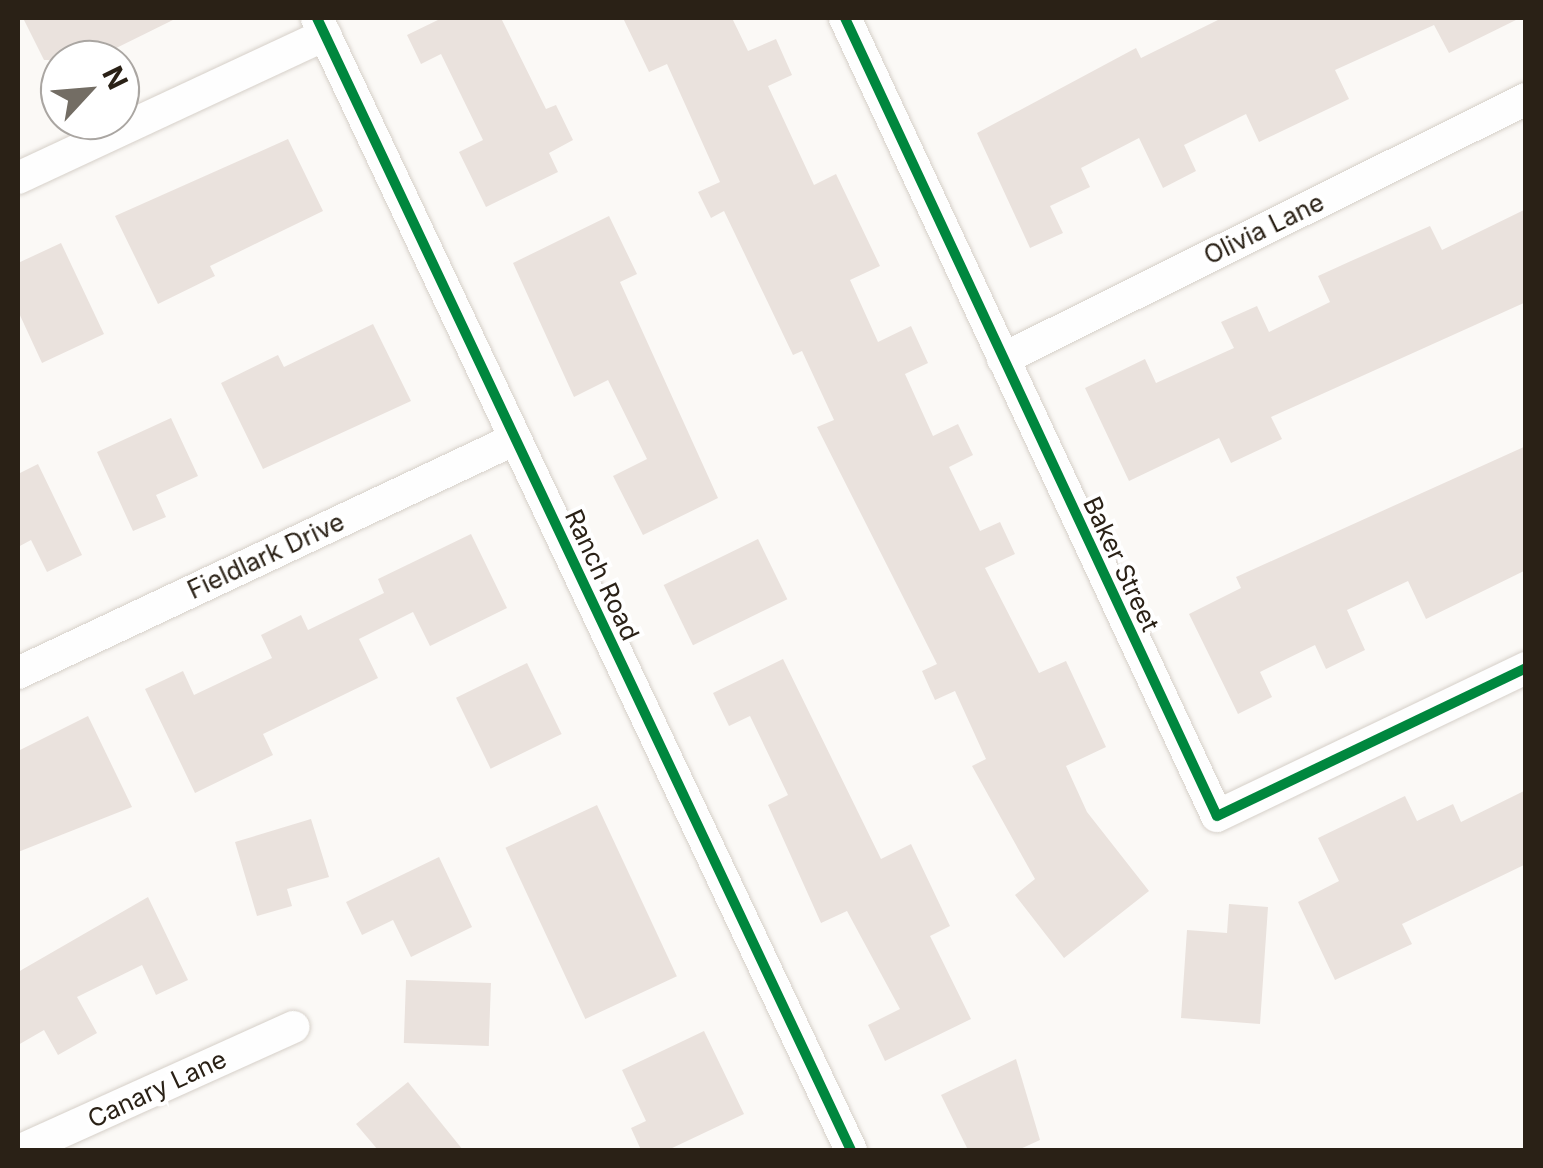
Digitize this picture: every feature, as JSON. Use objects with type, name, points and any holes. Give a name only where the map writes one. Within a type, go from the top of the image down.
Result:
[{"type":"street","name":"Baker Street","points":[[846,18],[1217,816],[1526,668]]},
{"type":"street","points":[[18,178],[321,26]]},
{"type":"street","name":"Ranch Road","points":[[321,26],[851,1150]]},
{"type":"street","name":"Olivia Lane","points":[[1003,359],[1526,99]]},
{"type":"street","name":"Fieldlark Drive","points":[[18,673],[515,438]]},
{"type":"street","name":"Canary Lane","points":[[21,1150],[293,1026]]},
{"type":"building","points":[[23,18],[177,18],[132,40],[40,40],[40,52]]},
{"type":"building","points":[[442,18],[501,18],[546,109],[556,105],[573,140],[549,153],[558,172],[486,207],[459,152],[483,140],[441,54],[421,64],[407,35]]},
{"type":"building","points":[[623,18],[732,18],[748,51],[776,39],[792,75],[768,86],[814,185],[836,174],[880,266],[850,280],[878,342],[911,326],[928,363],[905,374],[933,436],[958,424],[973,455],[949,467],[980,531],[1000,522],[1015,554],[985,568],[1039,673],[1066,661],[1106,747],[1066,766],[1087,812],[1149,891],[1064,958],[1015,895],[1035,879],[972,766],[986,759],[955,691],[935,700],[922,671],[937,664],[817,427],[834,420],[802,351],[793,355],[724,211],[711,218],[698,192],[720,182],[667,64],[649,72]]},
{"type":"building","points":[[1222,18],[1520,18],[1449,53],[1434,25],[1335,70],[1349,99],[1259,142],[1246,114],[1184,145],[1196,171],[1163,188],[1139,138],[1081,168],[1090,187],[1050,206],[1063,233],[1030,248],[977,133],[1136,48],[1141,58]]},
{"type":"building","points":[[288,139],[323,211],[210,266],[215,276],[158,304],[115,216]]},
{"type":"building","points":[[1526,209],[1526,302],[1271,417],[1282,439],[1231,463],[1219,438],[1129,481],[1085,388],[1145,359],[1156,383],[1234,348],[1221,322],[1257,306],[1269,332],[1330,302],[1318,276],[1430,226],[1442,250]]},
{"type":"building","points":[[609,216],[637,274],[620,282],[718,498],[643,535],[613,476],[647,459],[608,380],[574,397],[513,263]]},
{"type":"building","points":[[61,243],[104,334],[42,363],[18,311],[18,263]]},
{"type":"building","points":[[373,324],[411,401],[263,469],[221,383],[278,355],[284,367]]},
{"type":"building","points":[[171,418],[198,476],[156,495],[166,517],[133,531],[97,452]]},
{"type":"building","points":[[1526,446],[1526,570],[1426,619],[1408,581],[1347,610],[1365,650],[1326,669],[1315,645],[1260,672],[1272,697],[1238,714],[1189,614],[1241,588],[1236,577]]},
{"type":"building","points":[[38,464],[82,555],[47,572],[31,540],[18,547],[18,474]]},
{"type":"building","points":[[471,534],[507,608],[430,646],[413,612],[359,639],[378,678],[263,734],[273,755],[195,793],[145,689],[183,671],[194,695],[272,658],[261,635],[301,615],[308,630],[384,593],[378,579]]},
{"type":"building","points":[[758,539],[787,599],[693,645],[664,585]]},
{"type":"building","points":[[783,659],[881,859],[911,844],[950,926],[930,936],[971,1019],[885,1061],[868,1025],[900,1009],[847,911],[821,923],[768,805],[788,795],[750,716],[729,726],[713,693]]},
{"type":"building","points":[[527,663],[562,734],[491,769],[456,698]]},
{"type":"building","points":[[88,716],[132,807],[18,852],[18,751]]},
{"type":"building","points":[[1526,790],[1526,864],[1402,924],[1412,944],[1335,980],[1298,902],[1339,881],[1318,838],[1405,796],[1417,821],[1453,804],[1461,822]]},
{"type":"building","points":[[597,805],[677,976],[585,1019],[505,848]]},
{"type":"building","points":[[311,819],[329,877],[287,889],[292,906],[257,916],[235,842]]},
{"type":"building","points":[[439,857],[472,927],[411,957],[393,920],[362,935],[346,902]]},
{"type":"building","points":[[148,897],[188,980],[156,995],[142,965],[77,997],[97,1033],[58,1055],[44,1030],[18,1045],[18,972]]},
{"type":"building","points":[[1229,904],[1268,907],[1260,1024],[1181,1018],[1187,930],[1227,933]]},
{"type":"building","points":[[406,980],[491,983],[489,1046],[404,1043]]},
{"type":"building","points":[[704,1031],[744,1114],[668,1150],[641,1150],[631,1128],[646,1121],[622,1070]]},
{"type":"building","points":[[1016,1059],[1040,1140],[1018,1150],[968,1150],[941,1095]]},
{"type":"building","points":[[408,1082],[463,1150],[378,1150],[356,1124]]},
{"type":"cycle path","points":[[317,18],[851,1150]]},
{"type":"cycle path","points":[[845,18],[1217,816],[1526,668]]}]
